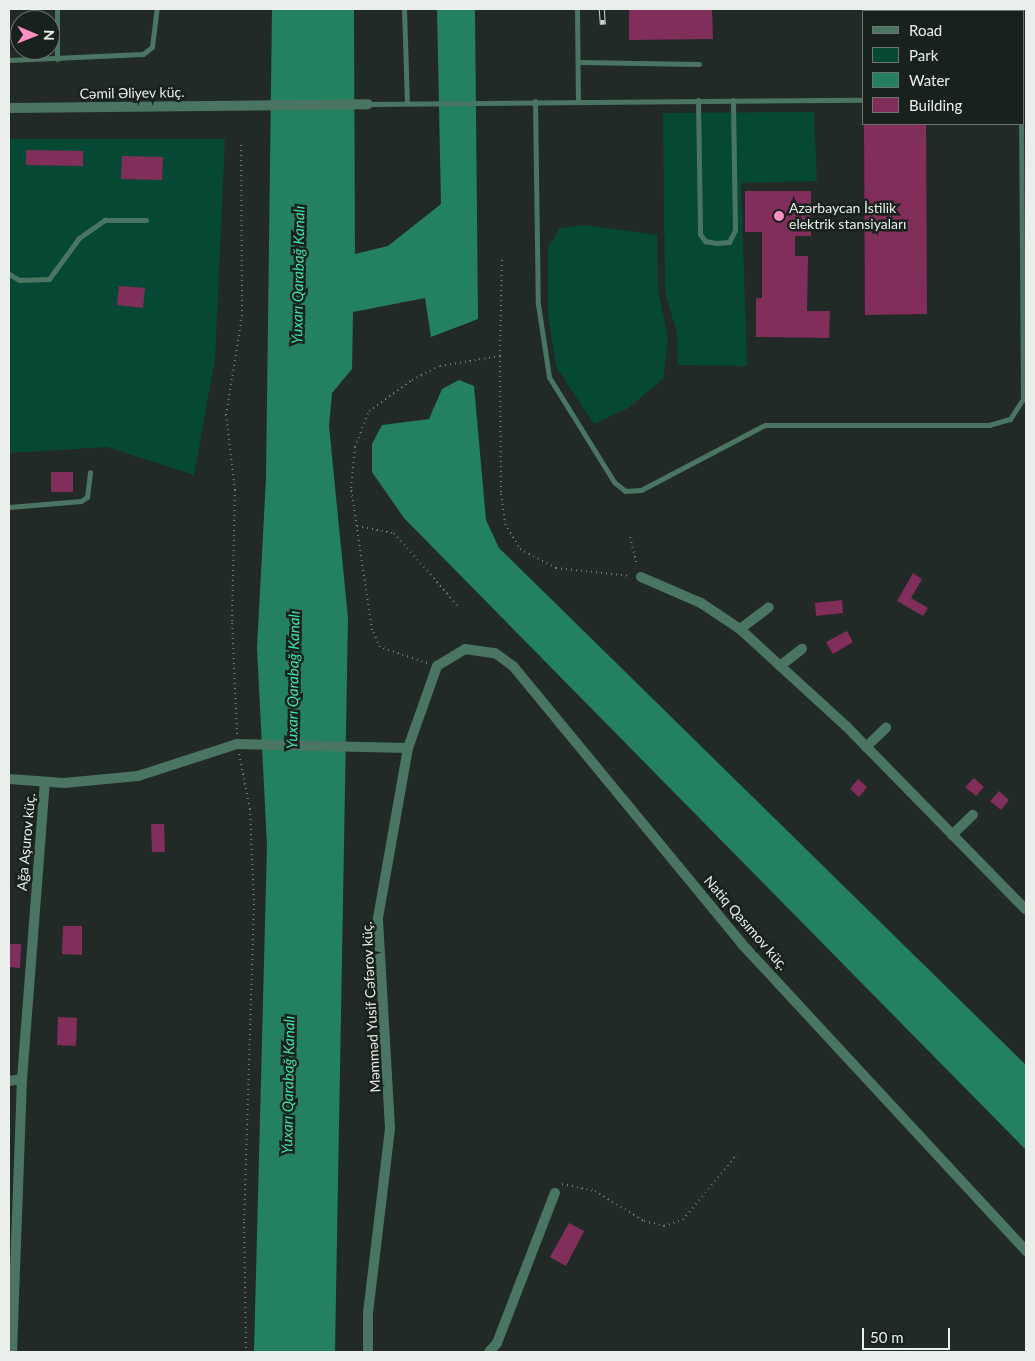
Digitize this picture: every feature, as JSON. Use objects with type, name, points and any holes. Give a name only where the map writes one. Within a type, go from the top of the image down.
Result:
[{"type":"street","name":"Cəmil Əliyev küç.","points":[[9,108],[368,104]]},
{"type":"street","points":[[641,577],[701,603],[740,629],[866,747],[1026,910]]},
{"type":"street","points":[[740,629],[769,607]]},
{"type":"street","name":"Natiq Qasımov küç.","points":[[437,666],[455,651],[479,649],[512,666],[593,758],[741,943],[1026,1251]]},
{"type":"street","points":[[780,666],[802,649]]},
{"type":"street","name":"Məmməd Yusif Cəfərov küç.","points":[[369,1352],[368,1313],[390,1128],[378,918],[408,748],[437,666]]},
{"type":"street","points":[[866,747],[886,728]]},
{"type":"street","points":[[9,780],[45,783],[159,773],[222,747],[262,743],[370,744],[408,748]]},
{"type":"street","name":"Ağa Aşurov küç.","points":[[12,1352],[11,1241],[45,783]]},
{"type":"street","points":[[952,834],[973,815]]},
{"type":"street","points":[[9,1081],[22,1079]]},
{"type":"street","points":[[489,1352],[497,1343],[554,1193]]},
{"type":"lane","points":[[60,59],[143,54],[152,47],[157,9]]},
{"type":"lane","points":[[404,9],[407,102]]},
{"type":"lane","points":[[578,9],[578,100]]},
{"type":"lane","points":[[578,62],[699,64]]},
{"type":"lane","points":[[368,104],[578,100],[862,100]]},
{"type":"lane","points":[[698,100],[700,234],[705,241],[716,243],[729,242],[735,230],[733,100]]},
{"type":"lane","points":[[535,101],[538,304],[549,377],[614,482],[626,491],[641,490],[765,425],[989,425],[1010,419],[1023,399],[1021,125]]},
{"type":"lane","points":[[9,274],[19,280],[49,279],[79,238],[105,220],[146,220]]},
{"type":"lane","points":[[9,506],[81,501],[87,497],[90,472]]},
{"type":"path","points":[[502,256],[500,356],[501,494],[505,524],[520,549],[556,568],[641,577],[630,537]]},
{"type":"path","points":[[437,666],[380,647],[372,630],[351,488],[354,463],[369,411],[412,380],[440,366],[500,356]]},
{"type":"path","points":[[358,526],[394,533],[458,606]]},
{"type":"path","points":[[554,1193],[560,1185],[579,1185],[644,1221],[664,1226],[684,1220],[737,1154]]},
{"type":"green space","points":[[814,112],[817,181],[741,183],[747,366],[678,365],[677,333],[665,292],[663,113]]},
{"type":"green space","points":[[9,139],[225,139],[215,359],[194,475],[107,447],[9,453]]},
{"type":"green space","points":[[583,225],[657,235],[658,290],[668,338],[663,379],[628,408],[594,424],[556,366],[548,314],[548,248],[560,228]]},
{"type":"water","name":"Yuxarı Qarabağ Kanalı","points":[[272,9],[354,9],[355,254],[388,246],[441,204],[437,9],[475,9],[478,319],[431,337],[425,298],[353,312],[352,369],[332,393],[329,426],[348,618],[335,1352],[254,1352],[267,845],[257,648],[266,478]]},
{"type":"water","points":[[459,380],[474,386],[486,520],[499,548],[1026,1065],[1026,1150],[404,518],[372,472],[372,444],[382,425],[429,419],[442,389]]},
{"type":"building","points":[[629,9],[712,9],[713,39],[629,40]]},
{"type":"building","points":[[864,125],[926,125],[927,314],[865,315]]},
{"type":"building","points":[[26,150],[83,151],[83,166],[26,165]]},
{"type":"building","points":[[122,156],[163,157],[162,180],[121,179]]},
{"type":"building","points":[[745,191],[811,191],[811,236],[795,236],[795,256],[808,256],[807,311],[830,311],[829,338],[756,337],[756,298],[762,298],[762,232],[745,232]]},
{"type":"building","points":[[119,286],[145,288],[143,308],[117,305]]},
{"type":"building","points":[[51,472],[73,472],[73,492],[51,492]]},
{"type":"building","points":[[913,573],[922,579],[911,598],[928,608],[923,616],[897,601]]},
{"type":"building","points":[[842,600],[843,613],[816,616],[815,603]]},
{"type":"building","points":[[847,631],[853,642],[833,654],[826,642]]},
{"type":"building","points":[[974,778],[984,787],[976,796],[965,787]]},
{"type":"building","points":[[858,779],[867,787],[859,797],[850,789]]},
{"type":"building","points":[[999,791],[1009,800],[1001,810],[990,801]]},
{"type":"building","points":[[151,824],[164,824],[165,852],[152,852]]},
{"type":"building","points":[[63,926],[82,926],[82,955],[62,954]]},
{"type":"building","points":[[9,944],[21,944],[20,968],[9,967]]},
{"type":"building","points":[[58,1017],[77,1018],[76,1046],[57,1045]]},
{"type":"building","points":[[569,1223],[584,1231],[566,1266],[550,1257]]},
{"type":"railway","points":[[602,9],[603,25]]},
{"type":"place","name":"Azərbaycan İstilik elektrik stansiyaları","points":[[779,216]]}]
